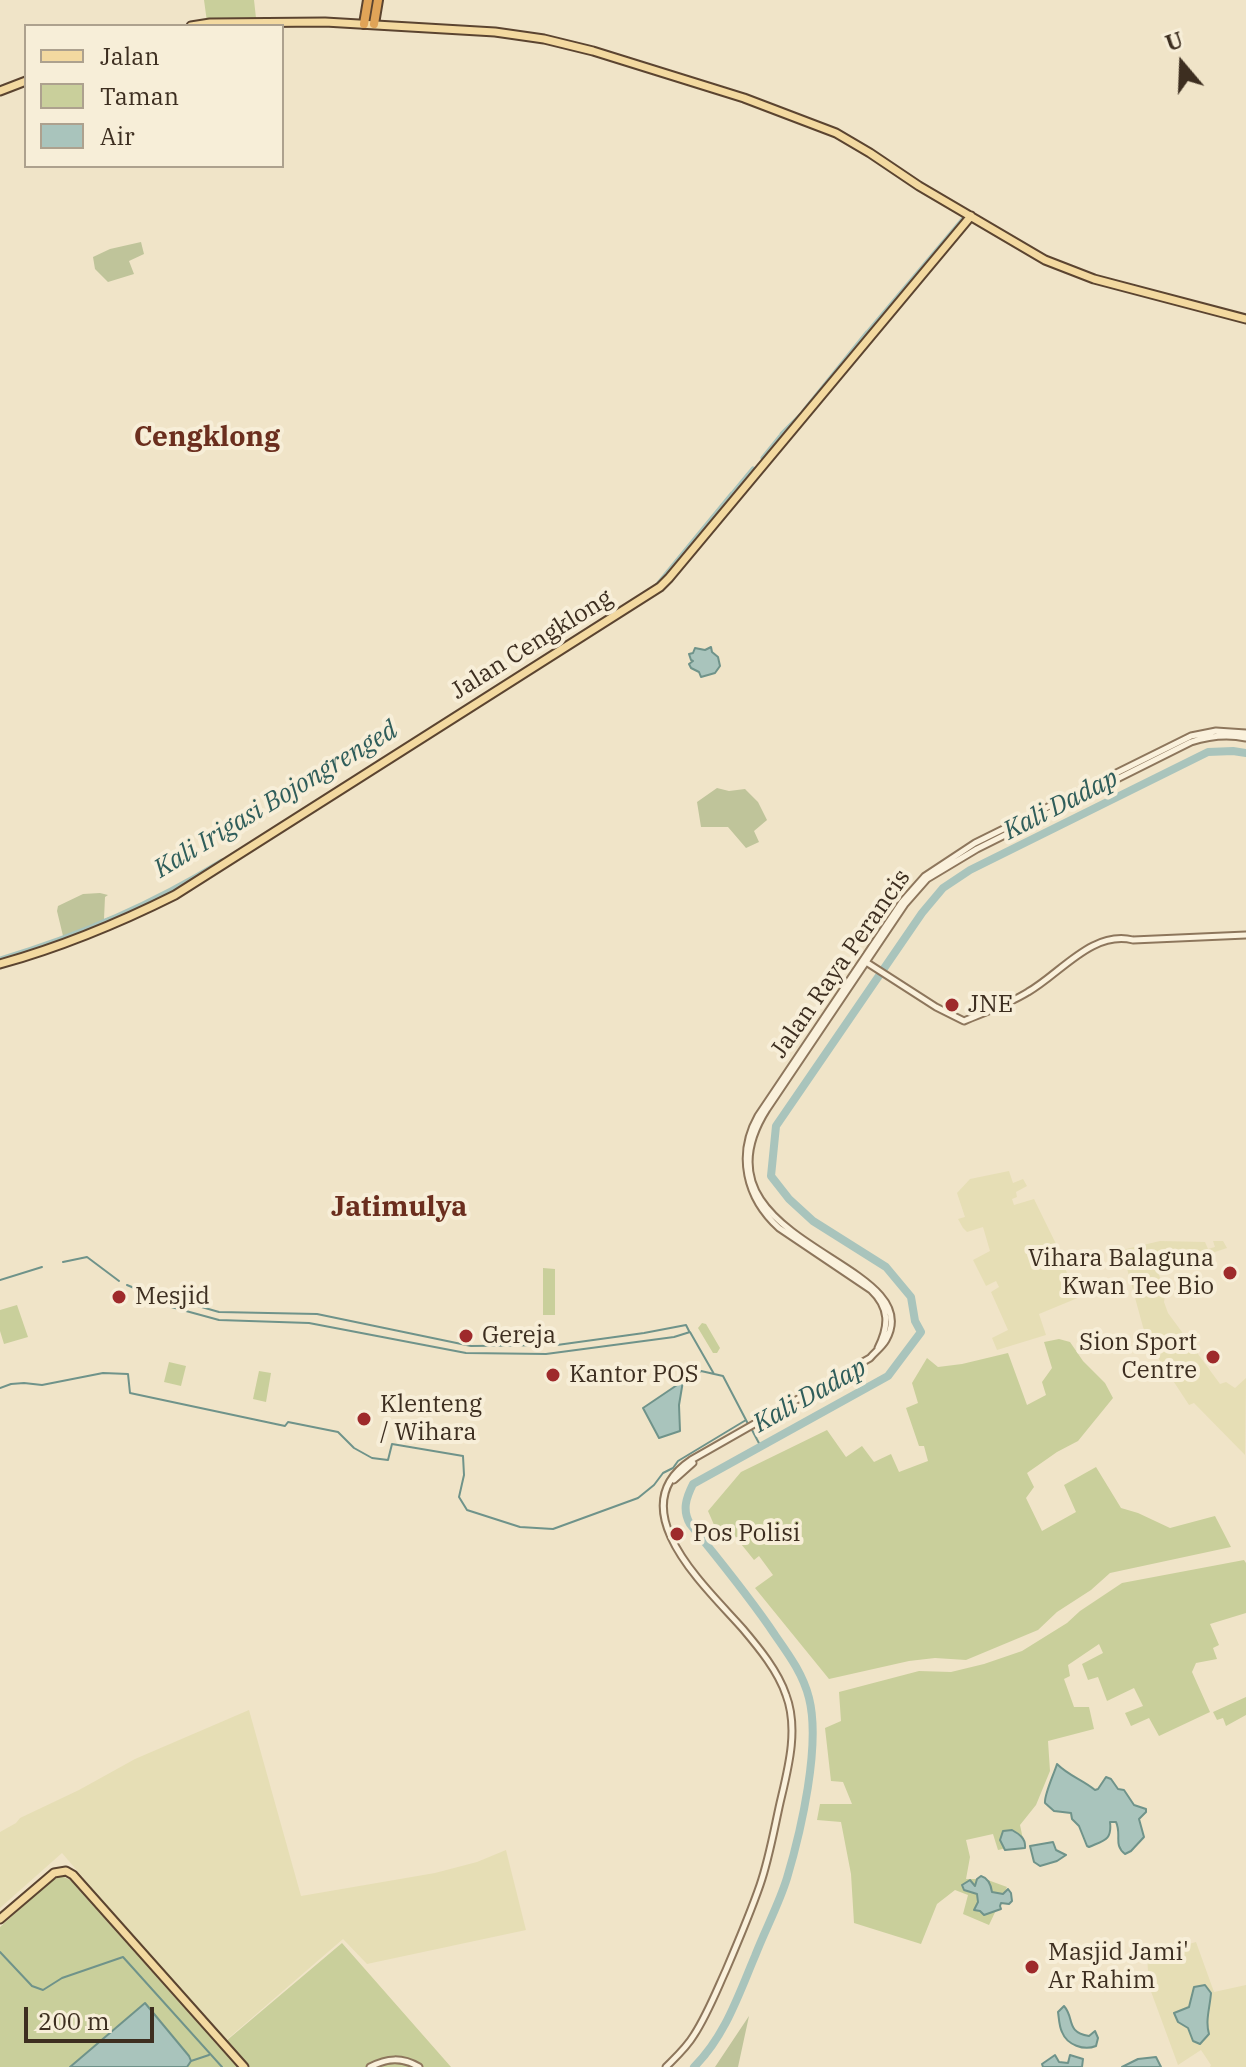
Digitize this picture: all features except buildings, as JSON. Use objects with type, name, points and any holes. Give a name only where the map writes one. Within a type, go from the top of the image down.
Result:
[{"type":"highway","points":[[365,24],[368,0]]},
{"type":"highway","points":[[365,24],[378,0]]},
{"type":"main road","points":[[204,24],[365,24],[495,32],[544,39],[593,51],[744,98],[836,133],[1034,254],[1061,266],[1094,279],[1246,319]]},
{"type":"main road","points":[[0,91],[24,82]]},
{"type":"main road","name":"Jalan Cengklong","points":[[0,964],[108,927],[175,895],[660,587],[971,216]]},
{"type":"main road","points":[[0,1919],[54,1873],[66,1871],[73,1875],[244,2067]]},
{"type":"street","name":"Jalan Raya Perancis","points":[[666,2067],[688,2044],[709,2009],[761,1883],[785,1782],[792,1728],[787,1697],[776,1675],[745,1631],[703,1586],[668,1532],[663,1500],[667,1486],[682,1466],[870,1358],[885,1342],[891,1326],[891,1315],[885,1300],[873,1287],[776,1219],[759,1196],[749,1165],[753,1138],[761,1118],[905,904],[927,879],[1191,742],[1216,736],[1246,736]]},
{"type":"street","points":[[868,963],[936,1007],[964,1021],[1029,992],[1082,953],[1109,940],[1121,937],[1133,940],[1246,935]]},
{"type":"street","points":[[370,2067],[387,2060],[405,2060],[419,2067]]},
{"type":"shaded area","points":[[1009,1171],[1013,1183],[1023,1179],[1027,1186],[1016,1192],[1017,1197],[1012,1199],[1014,1205],[1034,1199],[1057,1246],[1035,1255],[1039,1264],[1048,1270],[1063,1262],[1071,1284],[1076,1284],[1080,1297],[1039,1314],[1046,1335],[997,1350],[992,1338],[1008,1330],[991,1292],[999,1287],[996,1281],[986,1286],[973,1260],[990,1251],[983,1227],[967,1232],[963,1228],[958,1219],[965,1217],[957,1193],[970,1179]]},
{"type":"shaded area","points":[[1160,1241],[1205,1242],[1208,1249],[1215,1247],[1213,1241],[1223,1241],[1227,1248],[1158,1271],[1168,1313],[1220,1384],[1226,1382],[1235,1388],[1246,1378],[1245,1455],[1194,1403],[1189,1405],[1151,1347],[1143,1327],[1122,1250]]},
{"type":"shaded area","points":[[249,1710],[301,1896],[435,1873],[477,1862],[506,1850],[526,1930],[367,1964],[343,1939],[224,2042],[62,1853],[0,1908],[0,1832],[20,1818],[135,1759]]},
{"type":"shaded area","points":[[1196,1942],[1214,1992],[1246,1985],[1246,2067],[1210,2067],[1201,2050],[1178,2065],[1149,1986],[1147,1956]]},
{"type":"green space","points":[[204,0],[254,0],[256,18],[207,22]]},
{"type":"green space","points":[[141,242],[144,254],[129,261],[134,274],[108,282],[95,269],[93,257],[110,249]]},
{"type":"green space","points":[[717,788],[729,791],[745,789],[758,802],[767,820],[754,831],[759,842],[746,848],[728,827],[701,827],[697,802]]},
{"type":"green space","points":[[83,894],[108,895],[105,897],[104,919],[123,912],[125,917],[64,940],[58,906]]},
{"type":"green space","points":[[543,1268],[555,1269],[555,1315],[543,1315]]},
{"type":"green space","points":[[17,1305],[28,1337],[4,1344],[0,1331],[0,1310]]},
{"type":"green space","points":[[702,1323],[706,1324],[720,1348],[717,1353],[713,1353],[698,1328]]},
{"type":"green space","points":[[1059,1339],[1070,1342],[1083,1361],[1105,1383],[1113,1398],[1078,1441],[1027,1473],[1034,1487],[1026,1498],[1042,1531],[1076,1512],[1064,1485],[1096,1467],[1121,1508],[1170,1528],[1215,1516],[1231,1547],[1110,1573],[1038,1630],[966,1660],[935,1658],[909,1661],[829,1679],[755,1588],[773,1575],[759,1556],[754,1560],[733,1534],[721,1541],[708,1511],[741,1472],[827,1430],[846,1457],[862,1446],[874,1462],[891,1454],[899,1472],[928,1461],[924,1446],[919,1446],[906,1408],[918,1403],[912,1383],[927,1358],[938,1367],[1008,1353],[1027,1405],[1046,1395],[1042,1382],[1052,1368],[1044,1342]]},
{"type":"green space","points":[[169,1362],[186,1366],[181,1386],[164,1382]]},
{"type":"green space","points":[[259,1371],[271,1373],[266,1402],[253,1399]]},
{"type":"green space","points":[[1244,1560],[1246,1613],[1210,1624],[1219,1645],[1213,1648],[1217,1659],[1196,1663],[1192,1672],[1210,1712],[1159,1736],[1149,1718],[1131,1726],[1125,1713],[1143,1706],[1134,1688],[1107,1701],[1098,1677],[1088,1680],[1082,1664],[1103,1653],[1099,1644],[1068,1665],[1070,1676],[1064,1679],[1074,1707],[1089,1707],[1094,1729],[1048,1741],[1050,1771],[1036,1805],[1020,1825],[1024,1844],[998,1850],[993,1834],[966,1840],[970,1857],[966,1879],[985,1879],[1007,1887],[989,1925],[963,1914],[968,1895],[955,1890],[937,1904],[921,1944],[854,1923],[851,1874],[841,1822],[817,1820],[820,1804],[852,1804],[843,1782],[831,1781],[825,1728],[841,1721],[839,1692],[919,1671],[951,1672],[984,1664],[1022,1651],[1122,1583]]},
{"type":"green space","points":[[1246,1697],[1246,1715],[1226,1726],[1223,1718],[1217,1720],[1213,1712]]},
{"type":"green space","points":[[58,1877],[70,1880],[219,2047],[342,1943],[451,2067],[0,2067],[0,1927]]},
{"type":"green space","points":[[749,2016],[738,2067],[715,2067]]},
{"type":"water","points":[[711,647],[720,666],[715,673],[701,677],[691,668],[689,664],[693,661],[689,654],[695,648],[705,650]]},
{"type":"water","points":[[683,1381],[679,1405],[680,1431],[659,1438],[643,1408]]},
{"type":"water","points":[[1057,1764],[1095,1790],[1106,1777],[1111,1779],[1118,1789],[1124,1790],[1134,1805],[1146,1809],[1139,1819],[1144,1837],[1131,1851],[1125,1854],[1121,1851],[1116,1822],[1110,1822],[1110,1833],[1106,1839],[1089,1847],[1071,1813],[1054,1811],[1045,1803]]},
{"type":"water","points":[[1012,1830],[1023,1839],[1025,1848],[1005,1850],[1000,1840],[1003,1831]]},
{"type":"water","points":[[1053,1842],[1056,1850],[1066,1855],[1040,1866],[1034,1862],[1030,1846]]},
{"type":"water","points":[[981,1876],[989,1882],[992,1892],[1003,1894],[1008,1889],[1012,1901],[1009,1904],[1001,1903],[1001,1909],[984,1915],[974,1910],[978,1902],[977,1894],[964,1890],[962,1885],[970,1880],[975,1886]]},
{"type":"water","points":[[1205,1985],[1211,1993],[1209,2034],[1200,2044],[1193,2041],[1188,2028],[1178,2022],[1174,2013],[1189,2007],[1194,1987]]},
{"type":"water","points":[[145,2003],[189,2056],[191,2061],[187,2067],[70,2067]]},
{"type":"water","points":[[1064,2006],[1073,2028],[1089,2036],[1095,2031],[1098,2038],[1096,2046],[1076,2046],[1064,2037],[1058,2012]]},
{"type":"water","points":[[1055,2055],[1059,2062],[1068,2063],[1070,2055],[1083,2059],[1082,2067],[1043,2067],[1042,2064]]},
{"type":"water","points":[[1156,2057],[1161,2067],[1122,2067],[1138,2059]]},
{"type":"waterway","name":"Kali Irigasi Bojongrenged","points":[[869,331],[964,218]]},
{"type":"waterway","name":"Kali Irigasi Bojongrenged","points":[[804,411],[867,333]]},
{"type":"waterway","name":"Kali Irigasi Bojongrenged","points":[[782,434],[801,415]]},
{"type":"waterway","name":"Kali Irigasi Bojongrenged","points":[[763,458],[780,437]]},
{"type":"waterway","name":"Kali Irigasi Bojongrenged","points":[[734,492],[753,469]]},
{"type":"waterway","name":"Kali Irigasi Bojongrenged","points":[[654,589],[732,494]]},
{"type":"waterway","name":"Kali Dadap","points":[[694,2067],[730,2015],[784,1888],[808,1788],[813,1739],[809,1698],[799,1673],[755,1606],[690,1524],[686,1514],[687,1499],[693,1484],[888,1376],[921,1332],[915,1321],[911,1297],[886,1267],[813,1221],[789,1199],[771,1176],[776,1126],[922,913],[943,888],[970,870],[1208,752],[1246,753]]},
{"type":"waterway","name":"Kali Irigasi Bojongrenged","points":[[0,959],[114,918],[222,861]]},
{"type":"waterway","points":[[63,1262],[87,1257],[119,1281]]},
{"type":"waterway","points":[[0,1280],[42,1267]]},
{"type":"waterway","points":[[127,1285],[146,1293]]},
{"type":"waterway","points":[[177,1300],[219,1312],[317,1314],[471,1346],[557,1345],[686,1325],[689,1331]]},
{"type":"waterway","points":[[164,1305],[219,1320],[309,1323],[466,1353],[546,1354],[674,1337],[690,1332],[714,1374]]},
{"type":"waterway","points":[[680,1384],[701,1371],[723,1376],[746,1420]]},
{"type":"waterway","points":[[0,1388],[24,1383],[42,1385],[103,1373],[128,1374],[130,1393],[285,1426],[288,1422],[338,1432],[354,1448],[372,1458],[388,1460],[392,1444],[463,1456],[464,1475],[459,1497],[467,1510],[520,1527],[553,1529],[638,1498],[678,1461],[746,1420],[748,1424]]},
{"type":"waterway","points":[[752,1430],[761,1447]]},
{"type":"waterway","points":[[0,1952],[32,1986],[43,1990],[62,1978],[123,1957],[222,2067]]},
{"type":"waterway","points":[[191,2061],[209,2055]]},
{"type":"place","name":"JNE","points":[[952,1005]]},
{"type":"place","name":"Vihara Balaguna Kwan Tee Bio","points":[[1230,1273]]},
{"type":"place","name":"Mesjid","points":[[119,1297]]},
{"type":"place","name":"Gereja","points":[[466,1336]]},
{"type":"place","name":"Sion Sport Centre","points":[[1213,1357]]},
{"type":"place","name":"Kantor POS","points":[[553,1375]]},
{"type":"place","name":"Klenteng / Wihara","points":[[364,1419]]},
{"type":"place","name":"Pos Polisi","points":[[677,1534]]},
{"type":"place","name":"Masjid Jami' Ar Rahim","points":[[1032,1967]]},
{"type":"district","name":"Cengklong","points":[[207,438]]},
{"type":"district","name":"Jatimulya","points":[[399,1208]]}]
